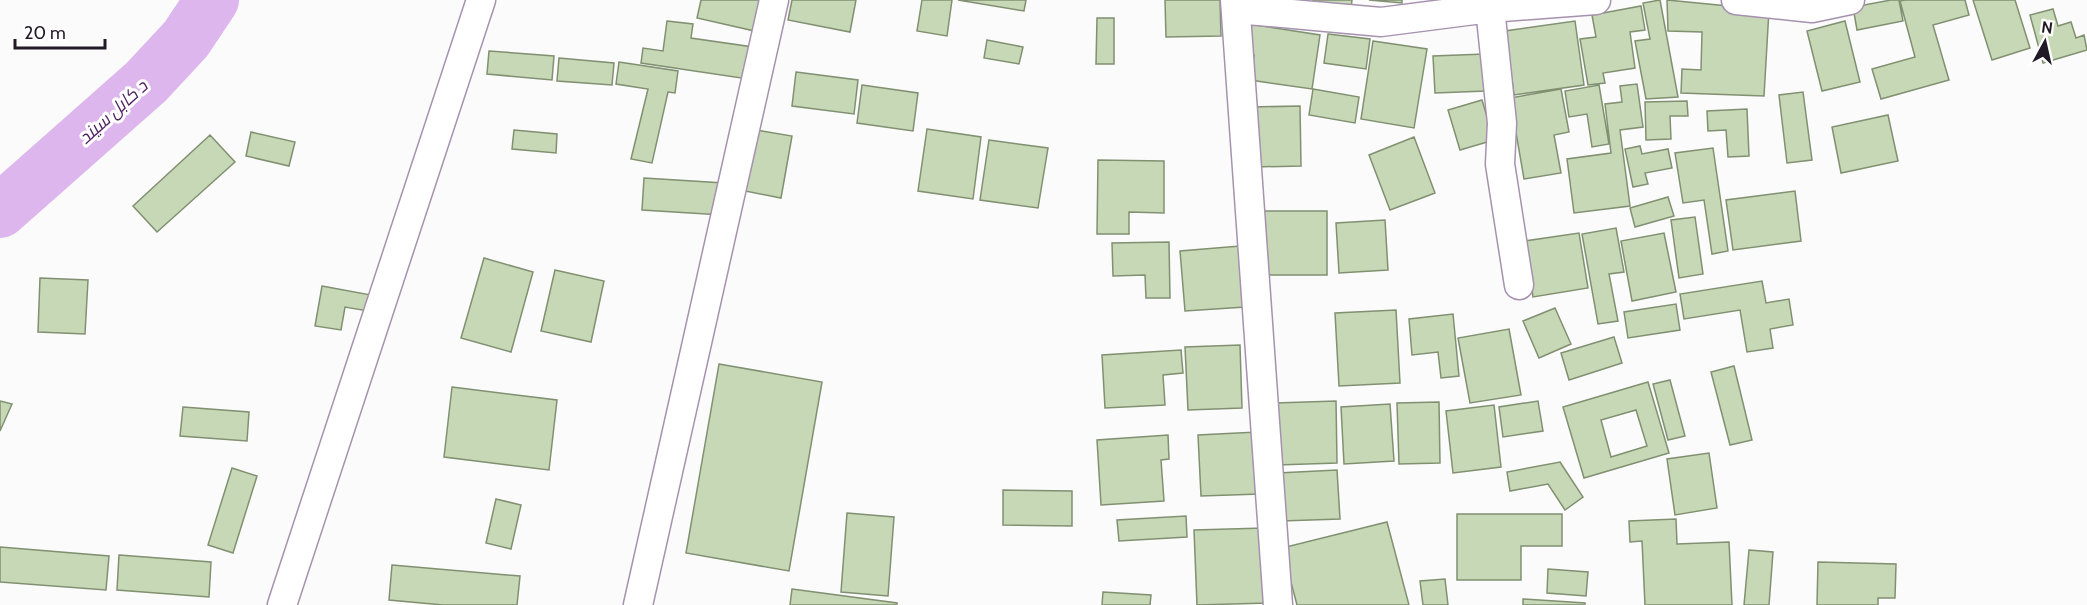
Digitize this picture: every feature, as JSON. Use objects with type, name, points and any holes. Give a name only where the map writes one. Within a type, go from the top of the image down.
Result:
[{"type":"street","points":[[282,605],[481,0]]},
{"type":"street","points":[[638,605],[774,0]]},
{"type":"street","points":[[1278,605],[1235,4],[1381,22],[1490,8],[1596,0]]},
{"type":"street","points":[[1736,0],[1812,8],[1850,0]]},
{"type":"street","points":[[1490,8],[1502,123],[1500,164],[1519,285]]},
{"type":"building","points":[[701,0],[767,0],[759,32],[697,18]]},
{"type":"building","points":[[792,0],[856,0],[850,32],[788,20]]},
{"type":"building","points":[[922,0],[952,0],[947,36],[917,31]]},
{"type":"building","points":[[958,0],[1026,0],[1024,11]]},
{"type":"building","points":[[1165,0],[1220,0],[1221,36],[1166,37]]},
{"type":"building","points":[[1313,0],[1352,0],[1350,17],[1312,14]]},
{"type":"building","points":[[1369,0],[1402,0],[1402,3]]},
{"type":"building","points":[[1660,0],[1678,97],[1646,99],[1635,41],[1650,39],[1643,3]]},
{"type":"building","points":[[1667,0],[1769,10],[1764,96],[1681,93],[1682,69],[1701,70],[1702,32],[1668,31]]},
{"type":"building","points":[[1899,0],[1903,21],[1857,30],[1853,7]]},
{"type":"building","points":[[1965,0],[1969,15],[1933,25],[1949,80],[1881,99],[1872,69],[1915,57],[1900,1]]},
{"type":"building","points":[[1973,0],[2015,0],[2030,48],[1992,60]]},
{"type":"building","points":[[1641,6],[1645,30],[1630,32],[1635,68],[1603,73],[1605,83],[1588,85],[1580,39],[1596,37],[1592,15]]},
{"type":"building","points":[[2053,9],[2058,26],[2071,22],[2076,38],[2084,35],[2087,50],[2043,63],[2030,15]]},
{"type":"building","points":[[1097,18],[1114,18],[1114,64],[1096,64]]},
{"type":"building","points":[[667,21],[693,24],[691,38],[753,47],[748,79],[641,63],[643,48],[663,51]]},
{"type":"building","points":[[1575,21],[1584,85],[1514,95],[1505,31]]},
{"type":"building","points":[[1845,21],[1860,82],[1822,91],[1807,31]]},
{"type":"building","points":[[1250,24],[1320,35],[1312,89],[1250,80],[1254,55],[1245,53]]},
{"type":"building","points":[[1328,34],[1370,39],[1366,69],[1324,63]]},
{"type":"building","points":[[987,40],[1023,47],[1019,64],[984,58]]},
{"type":"building","points":[[1373,41],[1427,49],[1414,128],[1361,119]]},
{"type":"building","points":[[489,51],[554,56],[552,80],[487,74]]},
{"type":"building","points":[[1485,54],[1486,91],[1435,93],[1433,56]]},
{"type":"building","points":[[559,58],[614,63],[612,85],[557,81]]},
{"type":"building","points":[[619,62],[678,71],[675,93],[668,92],[652,163],[631,159],[648,89],[616,84]]},
{"type":"building","points":[[796,72],[858,80],[854,114],[792,106]]},
{"type":"building","points":[[1637,84],[1643,127],[1620,130],[1630,206],[1574,213],[1567,159],[1611,153],[1605,104],[1622,102],[1620,86]]},
{"type":"building","points":[[862,85],[918,93],[913,131],[857,123]]},
{"type":"building","points":[[1599,85],[1609,144],[1592,147],[1587,114],[1569,117],[1565,91]]},
{"type":"building","points":[[1313,89],[1359,97],[1355,123],[1309,115]]},
{"type":"building","points":[[1561,89],[1569,132],[1554,135],[1561,173],[1524,179],[1510,98]]},
{"type":"building","points":[[1803,92],[1812,160],[1787,163],[1779,95]]},
{"type":"building","points":[[1482,100],[1494,140],[1460,150],[1448,110]]},
{"type":"building","points":[[1687,101],[1688,116],[1670,116],[1671,139],[1646,140],[1645,102]]},
{"type":"building","points":[[1300,106],[1301,166],[1253,167],[1252,107]]},
{"type":"building","points":[[1747,109],[1749,156],[1728,157],[1726,130],[1708,131],[1707,111]]},
{"type":"building","points":[[1888,115],[1898,161],[1841,173],[1832,127]]},
{"type":"building","points":[[927,129],[981,137],[973,199],[918,191]]},
{"type":"building","points":[[514,130],[557,134],[556,153],[512,149]]},
{"type":"building","points":[[756,130],[792,136],[781,198],[745,191]]},
{"type":"building","points":[[251,132],[295,142],[289,166],[246,156]]},
{"type":"building","points":[[210,135],[235,162],[157,232],[133,206]]},
{"type":"building","points":[[1414,137],[1435,193],[1390,210],[1369,155]]},
{"type":"building","points":[[989,140],[1048,148],[1038,208],[980,200]]},
{"type":"building","points":[[1640,146],[1642,154],[1668,149],[1672,168],[1645,173],[1648,184],[1633,187],[1625,149]]},
{"type":"building","points":[[1713,148],[1728,251],[1712,254],[1704,200],[1683,203],[1675,153]]},
{"type":"building","points":[[1098,160],[1164,161],[1164,213],[1129,212],[1129,234],[1097,234]]},
{"type":"building","points":[[644,178],[724,183],[722,215],[642,210]]},
{"type":"building","points":[[1795,191],[1801,241],[1733,250],[1726,200]]},
{"type":"building","points":[[1668,197],[1674,216],[1635,227],[1630,208]]},
{"type":"building","points":[[1262,211],[1327,211],[1327,275],[1262,275]]},
{"type":"building","points":[[1695,217],[1703,274],[1679,278],[1671,220]]},
{"type":"building","points":[[1385,220],[1388,270],[1339,273],[1336,223]]},
{"type":"building","points":[[1616,228],[1624,272],[1609,274],[1618,321],[1598,324],[1582,234]]},
{"type":"building","points":[[1579,233],[1588,288],[1533,297],[1525,241]]},
{"type":"building","points":[[1664,233],[1676,292],[1632,301],[1621,241]]},
{"type":"building","points":[[1169,242],[1170,298],[1146,298],[1145,275],[1113,276],[1112,243]]},
{"type":"building","points":[[1240,246],[1245,307],[1185,311],[1180,251]]},
{"type":"building","points":[[484,258],[533,272],[511,352],[461,338]]},
{"type":"building","points":[[555,270],[604,281],[591,342],[541,331]]},
{"type":"building","points":[[40,278],[88,280],[85,334],[38,332]]},
{"type":"building","points":[[1762,281],[1766,303],[1789,299],[1793,325],[1770,329],[1773,348],[1747,352],[1740,310],[1684,319],[1680,294]]},
{"type":"building","points":[[322,286],[371,295],[368,311],[345,307],[341,330],[315,326]]},
{"type":"building","points":[[1676,304],[1680,330],[1628,338],[1624,312]]},
{"type":"building","points":[[1555,308],[1571,344],[1539,358],[1523,321]]},
{"type":"building","points":[[1396,310],[1400,383],[1339,386],[1335,313]]},
{"type":"building","points":[[1453,314],[1459,376],[1441,378],[1438,352],[1412,355],[1409,319]]},
{"type":"building","points":[[1509,329],[1521,395],[1470,403],[1458,338]]},
{"type":"building","points":[[1614,337],[1622,363],[1569,380],[1561,353]]},
{"type":"building","points":[[1240,345],[1242,408],[1188,410],[1185,347]]},
{"type":"building","points":[[1181,350],[1183,373],[1163,375],[1165,405],[1105,408],[1102,355]]},
{"type":"building","points":[[719,364],[822,382],[789,571],[686,553]]},
{"type":"building","points":[[1734,366],[1752,440],[1730,445],[1711,372]]},
{"type":"building","points":[[1670,380],[1685,436],[1668,440],[1653,384]]},
{"type":"building","points":[[1648,382],[1669,453],[1584,478],[1563,407]],"holes":[[[1636,410],[1647,446],[1611,457],[1601,420]]]},
{"type":"building","points":[[452,387],[557,400],[549,470],[444,457]]},
{"type":"building","points":[[0,401],[12,404],[0,431]]},
{"type":"building","points":[[1336,401],[1337,463],[1277,465],[1275,403]]},
{"type":"building","points":[[1538,401],[1543,431],[1503,437],[1499,407]]},
{"type":"building","points":[[1439,402],[1440,463],[1399,464],[1397,403]]},
{"type":"building","points":[[1390,404],[1394,461],[1344,464],[1341,407]]},
{"type":"building","points":[[1494,405],[1501,467],[1453,473],[1446,411]]},
{"type":"building","points":[[183,407],[249,412],[247,441],[180,436]]},
{"type":"building","points":[[1257,432],[1260,494],[1201,496],[1198,435]]},
{"type":"building","points":[[1168,435],[1169,459],[1161,460],[1164,501],[1101,505],[1097,440]]},
{"type":"building","points":[[1709,453],[1717,508],[1675,515],[1667,459]]},
{"type":"building","points":[[1560,462],[1583,497],[1565,510],[1548,484],[1510,491],[1507,472]]},
{"type":"building","points":[[232,468],[257,476],[233,553],[208,545]]},
{"type":"building","points":[[1337,470],[1340,519],[1281,521],[1278,473]]},
{"type":"building","points":[[1003,490],[1072,491],[1072,526],[1003,525]]},
{"type":"building","points":[[496,499],[521,505],[511,549],[486,543]]},
{"type":"building","points":[[847,513],[894,517],[888,596],[841,592]]},
{"type":"building","points":[[1457,514],[1562,514],[1562,546],[1521,546],[1521,580],[1457,580]]},
{"type":"building","points":[[1186,516],[1187,537],[1119,541],[1117,520]]},
{"type":"building","points":[[1676,519],[1677,544],[1729,542],[1732,605],[1645,605],[1642,541],[1630,542],[1629,521]]},
{"type":"building","points":[[1387,522],[1409,605],[1297,605],[1282,548]]},
{"type":"building","points":[[1264,528],[1267,603],[1197,605],[1194,530]]},
{"type":"building","points":[[0,547],[109,556],[106,590],[0,582]]},
{"type":"building","points":[[1749,550],[1773,552],[1769,605],[1744,605]]},
{"type":"building","points":[[119,555],[211,562],[209,597],[117,590]]},
{"type":"building","points":[[1818,562],[1896,564],[1895,598],[1878,598],[1878,605],[1817,605]]},
{"type":"building","points":[[392,565],[520,576],[517,605],[443,605],[389,600]]},
{"type":"building","points":[[1548,569],[1588,572],[1586,596],[1547,593]]},
{"type":"building","points":[[1445,579],[1448,605],[1423,605],[1420,581]]},
{"type":"building","points":[[792,589],[897,603],[897,605],[790,605]]},
{"type":"building","points":[[1103,592],[1151,595],[1150,605],[1102,605]]},
{"type":"building","points":[[1523,599],[1585,603],[1585,605],[1523,605]]},
{"type":"waterway","name":"د کابل سيند","points":[[0,211],[146,82],[186,39],[212,0]]}]
